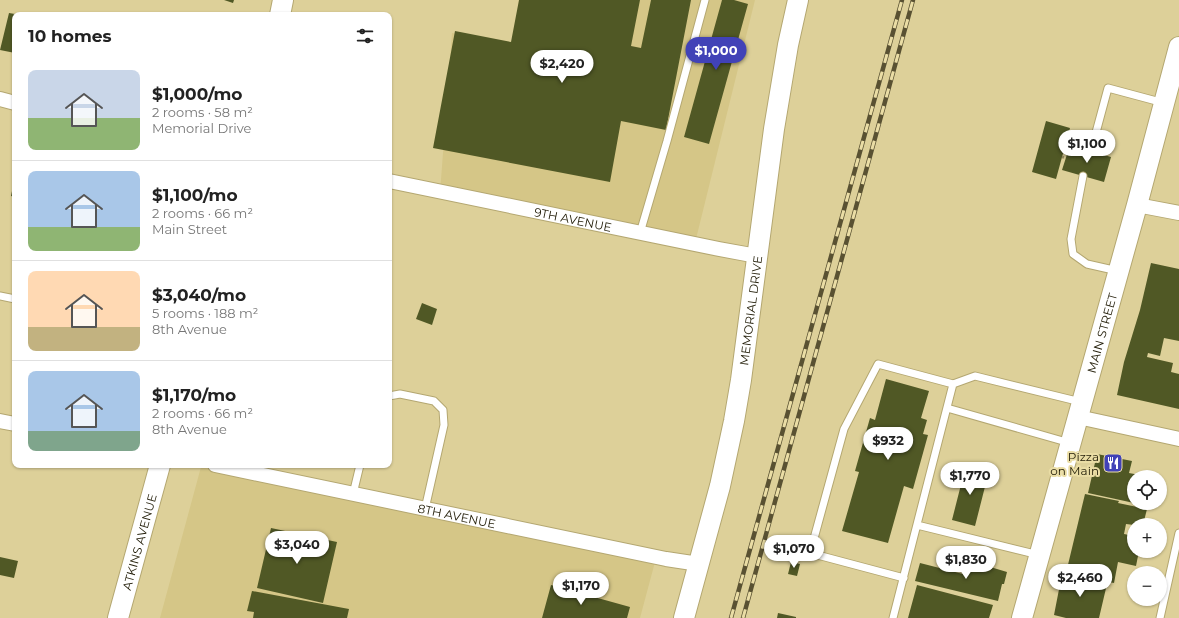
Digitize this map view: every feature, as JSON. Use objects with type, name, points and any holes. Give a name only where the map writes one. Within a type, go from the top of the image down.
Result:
[{"type":"street","points":[[280,12],[282,0]]},
{"type":"street","name":"MEMORIAL DRIVE","points":[[684,618],[720,486],[734,421],[741,380],[775,122],[788,45],[798,0]]},
{"type":"street","name":"MAIN STREET","points":[[1022,618],[1119,271],[1178,52]]},
{"type":"street","points":[[0,99],[12,102]]},
{"type":"street","name":"9TH AVENUE","points":[[392,182],[757,256]]},
{"type":"street","points":[[1137,205],[1179,213]]},
{"type":"street","points":[[1080,410],[1179,439]]},
{"type":"street","points":[[0,421],[12,423]]},
{"type":"street","name":"ATKINS AVENUE","points":[[118,618],[159,468]]},
{"type":"street","name":"8TH AVENUE","points":[[229,468],[666,559],[699,564]]},
{"type":"lane","points":[[640,233],[667,141],[705,0]]},
{"type":"lane","points":[[1091,151],[1108,88],[1164,103]]},
{"type":"lane","points":[[1083,176],[1071,239],[1073,254],[1087,264],[1119,271]]},
{"type":"lane","points":[[0,296],[12,298]]},
{"type":"lane","points":[[904,578],[810,554],[844,429],[878,364],[954,384],[975,376],[1080,410]]},
{"type":"lane","points":[[893,618],[954,384]]},
{"type":"lane","points":[[392,395],[400,394],[434,401],[443,410],[444,425],[425,509]]},
{"type":"lane","points":[[947,408],[1071,443]]},
{"type":"lane","points":[[353,494],[359,468]]},
{"type":"lane","points":[[917,525],[1039,555]]},
{"type":"lane","points":[[1160,618],[1179,533]]},
{"type":"path","points":[[1062,157],[1066,158]]},
{"type":"shaded area","points":[[523,0],[755,0],[694,247],[440,193],[452,33],[514,47]]},
{"type":"shaded area","points":[[201,468],[655,562],[640,618],[160,618]]},
{"type":"building","points":[[224,0],[234,0],[233,3]]},
{"type":"building","points":[[519,0],[640,0],[631,46],[641,48],[651,0],[691,0],[666,130],[621,121],[610,182],[433,148],[455,31],[511,42]]},
{"type":"building","points":[[722,0],[734,0],[748,4],[709,144],[684,137]]},
{"type":"building","points":[[9,13],[12,14],[12,52],[0,50]]},
{"type":"building","points":[[1046,121],[1070,128],[1056,179],[1032,172]]},
{"type":"building","points":[[1070,145],[1111,157],[1104,182],[1062,170]]},
{"type":"building","points":[[1151,263],[1179,269],[1179,341],[1164,338],[1160,356],[1148,353],[1147,357],[1173,363],[1171,372],[1179,374],[1179,409],[1117,395],[1124,362],[1140,310]]},
{"type":"building","points":[[422,303],[437,309],[432,325],[416,319]]},
{"type":"building","points":[[886,379],[929,391],[921,418],[927,420],[923,434],[928,435],[913,489],[904,486],[888,543],[842,531],[859,472],[855,471],[870,418],[875,420]]},
{"type":"building","points":[[1097,454],[1132,461],[1130,470],[1127,470],[1127,501],[1088,493]]},
{"type":"building","points":[[966,465],[989,471],[975,526],[952,520]]},
{"type":"building","points":[[1085,494],[1119,501],[1118,503],[1127,505],[1127,510],[1147,510],[1145,518],[1127,518],[1124,534],[1127,535],[1127,558],[1138,558],[1136,566],[1118,562],[1114,583],[1066,573]]},
{"type":"building","points":[[271,528],[337,542],[323,603],[257,588]]},
{"type":"building","points":[[0,557],[18,561],[14,578],[0,575]]},
{"type":"building","points":[[967,560],[1007,572],[1004,584],[1002,584],[998,601],[915,581],[920,563],[963,574]]},
{"type":"building","points":[[791,562],[800,564],[797,576],[788,574]]},
{"type":"building","points":[[1062,574],[1107,584],[1099,618],[1066,618],[1054,615]]},
{"type":"building","points":[[551,585],[630,607],[627,618],[542,618]]},
{"type":"building","points":[[917,585],[993,605],[989,618],[908,618]]},
{"type":"building","points":[[252,591],[349,609],[347,618],[253,618],[254,612],[247,611]]},
{"type":"building","points":[[778,613],[796,617],[796,618],[777,618]]},
{"type":"railway","points":[[731,618],[902,0]]},
{"type":"railway","points":[[743,618],[913,0]]},
{"type":"place","name":"Pizza on Main","points":[[1113,463]]}]
